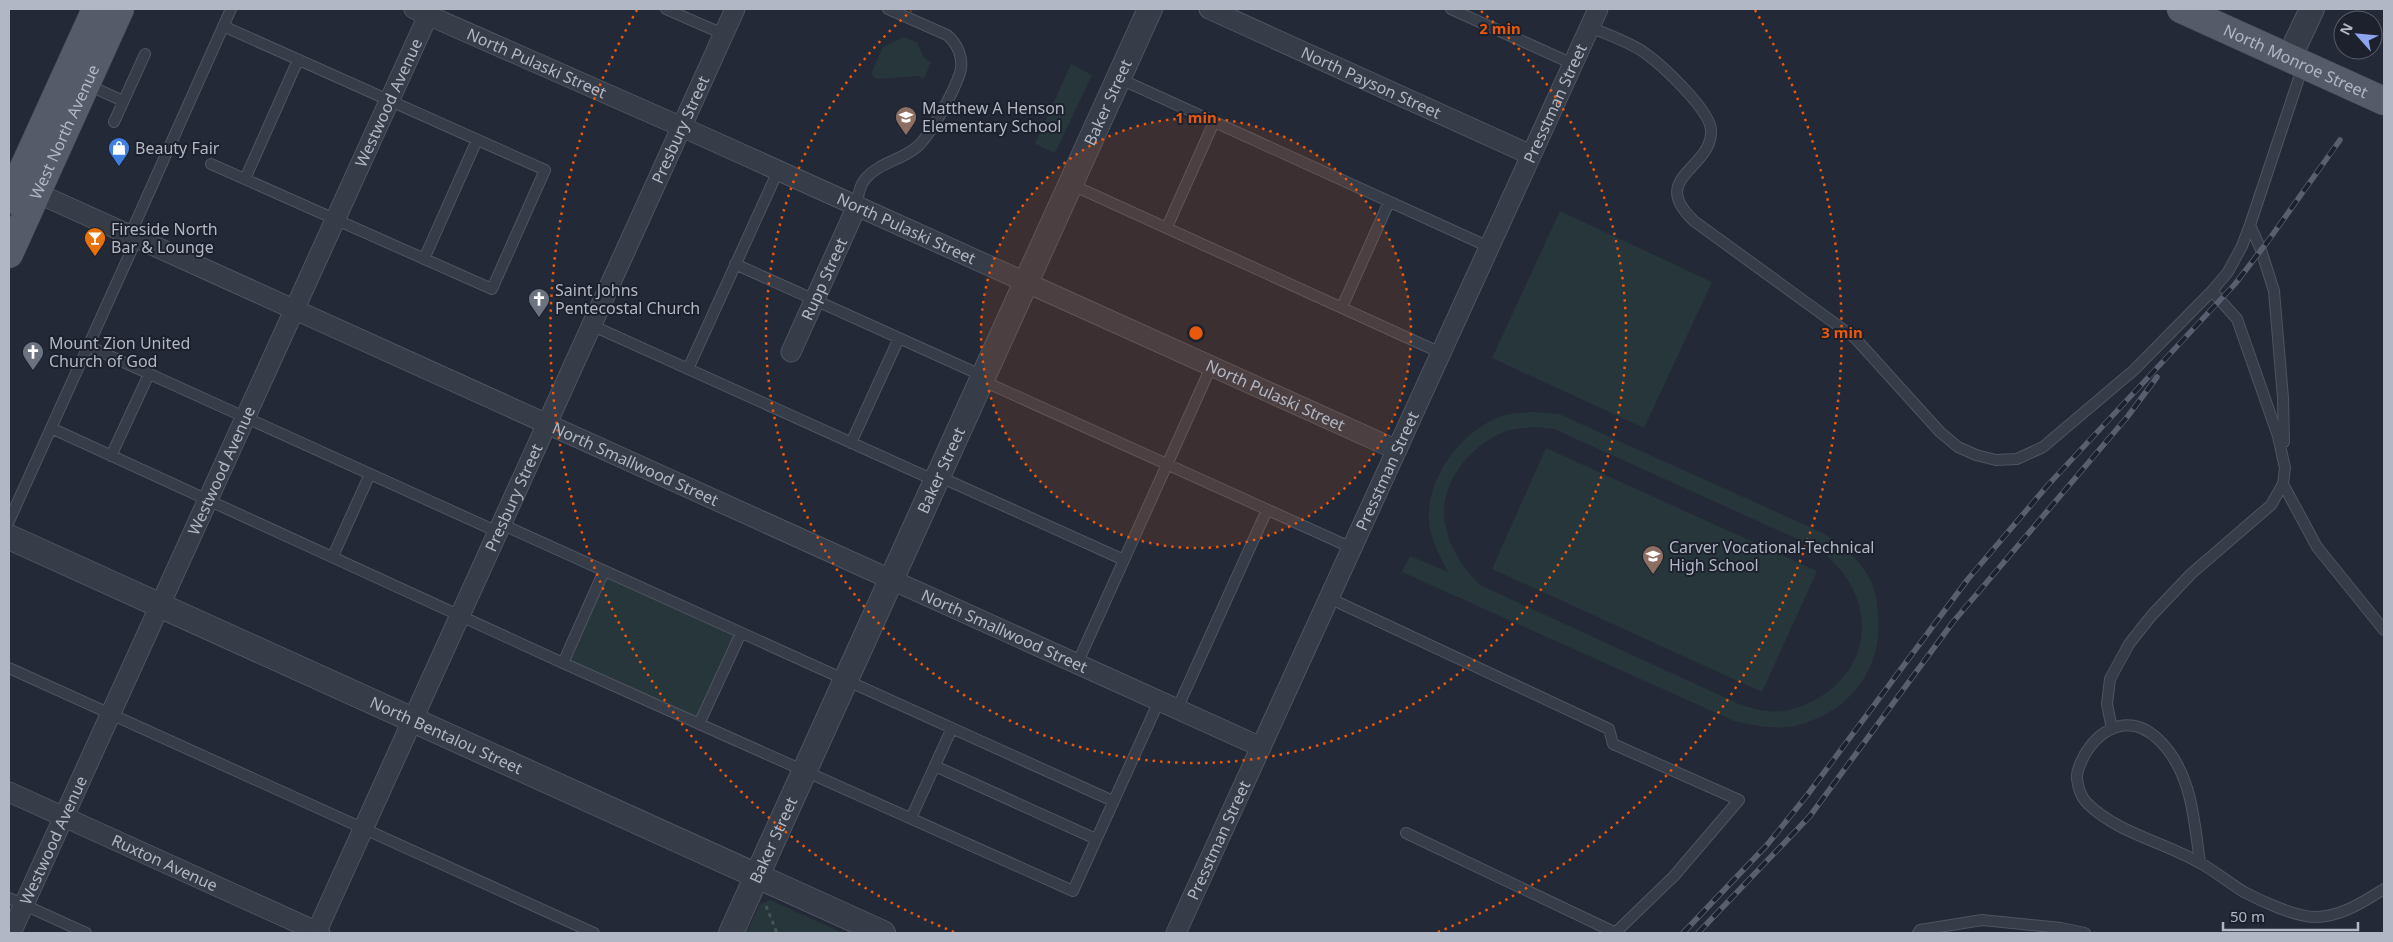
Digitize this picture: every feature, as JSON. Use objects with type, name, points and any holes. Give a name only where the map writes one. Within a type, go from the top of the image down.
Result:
[{"type":"main road","name":"West North Avenue","points":[[9,254],[18,189],[96,9]]},
{"type":"main road","name":"West North Avenue","points":[[18,189],[86,84],[120,9]]},
{"type":"main road","name":"North Monroe Street","points":[[2194,12],[2384,101]]},
{"type":"street","name":"Presbury Street","points":[[318,933],[412,720],[735,9]]},
{"type":"street","name":"Baker Street","points":[[731,933],[1150,9]]},
{"type":"street","name":"North Payson Street","points":[[1209,9],[1532,155]]},
{"type":"street","name":"Presstman Street","points":[[1176,933],[1598,9]]},
{"type":"street","points":[[2296,61],[2312,9]]},
{"type":"street","name":"North Pulaski Street","points":[[424,11],[1397,450]]},
{"type":"street","name":"Westwood Avenue","points":[[11,933],[16,902],[64,817],[389,101],[424,11]]},
{"type":"street","name":"North Smallwood Street","points":[[18,189],[133,236],[1261,747]]},
{"type":"street","name":"Rupp Street","points":[[791,352],[857,206]]},
{"type":"street","name":"North Bentalou Street","points":[[9,538],[882,933]]},
{"type":"street","name":"Ruxton Avenue","points":[[9,792],[318,933]]},
{"type":"lane","points":[[9,521],[88,346],[133,236],[231,9]]},
{"type":"lane","points":[[666,9],[723,34]]},
{"type":"lane","points":[[857,206],[860,188],[865,179],[884,164],[908,154],[929,134],[960,73],[958,49],[953,40],[888,9]]},
{"type":"lane","points":[[1450,9],[1573,64]]},
{"type":"lane","points":[[211,164],[492,289],[545,170],[223,26]]},
{"type":"lane","points":[[1590,26],[1645,52],[1700,105],[1707,117],[1711,131],[1708,144],[1684,174],[1678,186],[1677,196],[1682,210],[1694,221],[1855,338],[1940,432],[1958,447],[1976,456],[1996,460],[2017,459],[2043,448],[2134,370],[2212,291],[2228,272],[2242,246],[2250,225],[2296,61]]},
{"type":"lane","points":[[114,122],[145,54]]},
{"type":"lane","points":[[245,179],[298,60]]},
{"type":"lane","points":[[1118,78],[1489,248]]},
{"type":"lane","points":[[86,84],[124,101]]},
{"type":"lane","points":[[1166,227],[1214,122]]},
{"type":"lane","points":[[424,259],[477,140]]},
{"type":"lane","points":[[688,369],[778,170]]},
{"type":"lane","points":[[1070,184],[1441,353]]},
{"type":"lane","points":[[1342,307],[1390,202]]},
{"type":"lane","points":[[2112,729],[2107,704],[2110,679],[2129,644],[2152,615],[2192,573],[2271,505],[2283,484],[2283,398],[2274,291],[2261,250],[2250,225]]},
{"type":"lane","points":[[735,264],[1352,548]]},
{"type":"lane","points":[[2212,291],[2237,319],[2278,436],[2284,468]]},
{"type":"lane","points":[[591,325],[851,443],[1124,560]]},
{"type":"lane","points":[[851,443],[899,338]]},
{"type":"lane","points":[[88,346],[370,474],[604,571],[1113,802]]},
{"type":"lane","points":[[1077,664],[1211,367]]},
{"type":"lane","points":[[111,456],[149,374]]},
{"type":"lane","points":[[51,428],[563,663],[1073,891],[1159,701]]},
{"type":"lane","points":[[332,556],[370,474]]},
{"type":"lane","points":[[2283,484],[2317,547],[2384,630]]},
{"type":"lane","points":[[1177,709],[1267,510]]},
{"type":"lane","points":[[563,663],[604,571]]},
{"type":"lane","points":[[1330,598],[1609,729],[1613,744],[1739,800],[1674,876],[1615,933],[1406,833]]},
{"type":"lane","points":[[699,724],[740,633]]},
{"type":"lane","points":[[9,668],[594,933]]},
{"type":"lane","points":[[2200,863],[2189,790],[2181,771],[2159,740],[2137,726],[2125,724],[2101,734],[2080,763],[2076,777],[2079,790],[2086,802],[2124,828],[2200,863],[2244,892],[2308,916],[2333,915],[2354,907],[2384,889]]},
{"type":"lane","points":[[912,818],[952,728]]},
{"type":"lane","points":[[935,766],[1096,839]]},
{"type":"lane","points":[[16,902],[86,933]]},
{"type":"lane","points":[[1918,933],[1920,930],[1982,920],[2061,928],[2085,933]]},
{"type":"path","points":[[766,905],[777,933]]},
{"type":"shaded area","points":[[904,37],[917,43],[925,59],[931,62],[924,79],[918,76],[876,79],[871,74],[883,47]]},
{"type":"shaded area","points":[[1071,64],[1092,75],[1055,153],[1035,144]]},
{"type":"shaded area","points":[[1560,211],[1712,282],[1644,428],[1492,358]]},
{"type":"shaded area","points":[[1532,412],[1559,414],[1823,533],[1843,547],[1854,557],[1869,577],[1875,592],[1878,617],[1878,637],[1874,655],[1867,672],[1857,688],[1845,701],[1830,712],[1794,726],[1771,727],[1734,721],[1402,572],[1410,556],[1448,572],[1430,529],[1430,505],[1433,489],[1440,473],[1460,444],[1487,423],[1502,416]],"holes":[[[1534,427],[1554,429],[1815,547],[1835,563],[1849,582],[1858,603],[1862,624],[1860,646],[1851,666],[1836,684],[1815,700],[1792,709],[1767,711],[1741,705],[1480,585],[1468,572],[1453,549],[1447,532],[1444,508],[1452,479],[1470,455],[1494,437],[1517,429]]]},
{"type":"shaded area","points":[[1546,448],[1817,571],[1762,692],[1492,569]]},
{"type":"shaded area","points":[[606,575],[735,633],[697,717],[568,659]]},
{"type":"shaded area","points":[[770,900],[843,933],[746,933],[760,904]]},
{"type":"railway","points":[[1683,933],[1767,845],[1808,794],[1968,579],[2048,485],[2235,284],[2340,140]]},
{"type":"railway","points":[[1698,933],[1810,816],[1953,622],[2128,416],[2157,377]]},
{"type":"place","name":"Matthew A Henson Elementary School","points":[[906,136]]},
{"type":"place","name":"Beauty Fair","points":[[119,167]]},
{"type":"place","name":"Fireside North Bar & Lounge","points":[[95,257]]},
{"type":"place","name":"Saint Johns Pentecostal Church","points":[[539,318]]},
{"type":"place","name":"Mount Zion United Church of God","points":[[33,371]]},
{"type":"place","name":"Carver Vocational-Technical High School","points":[[1653,575]]}]
